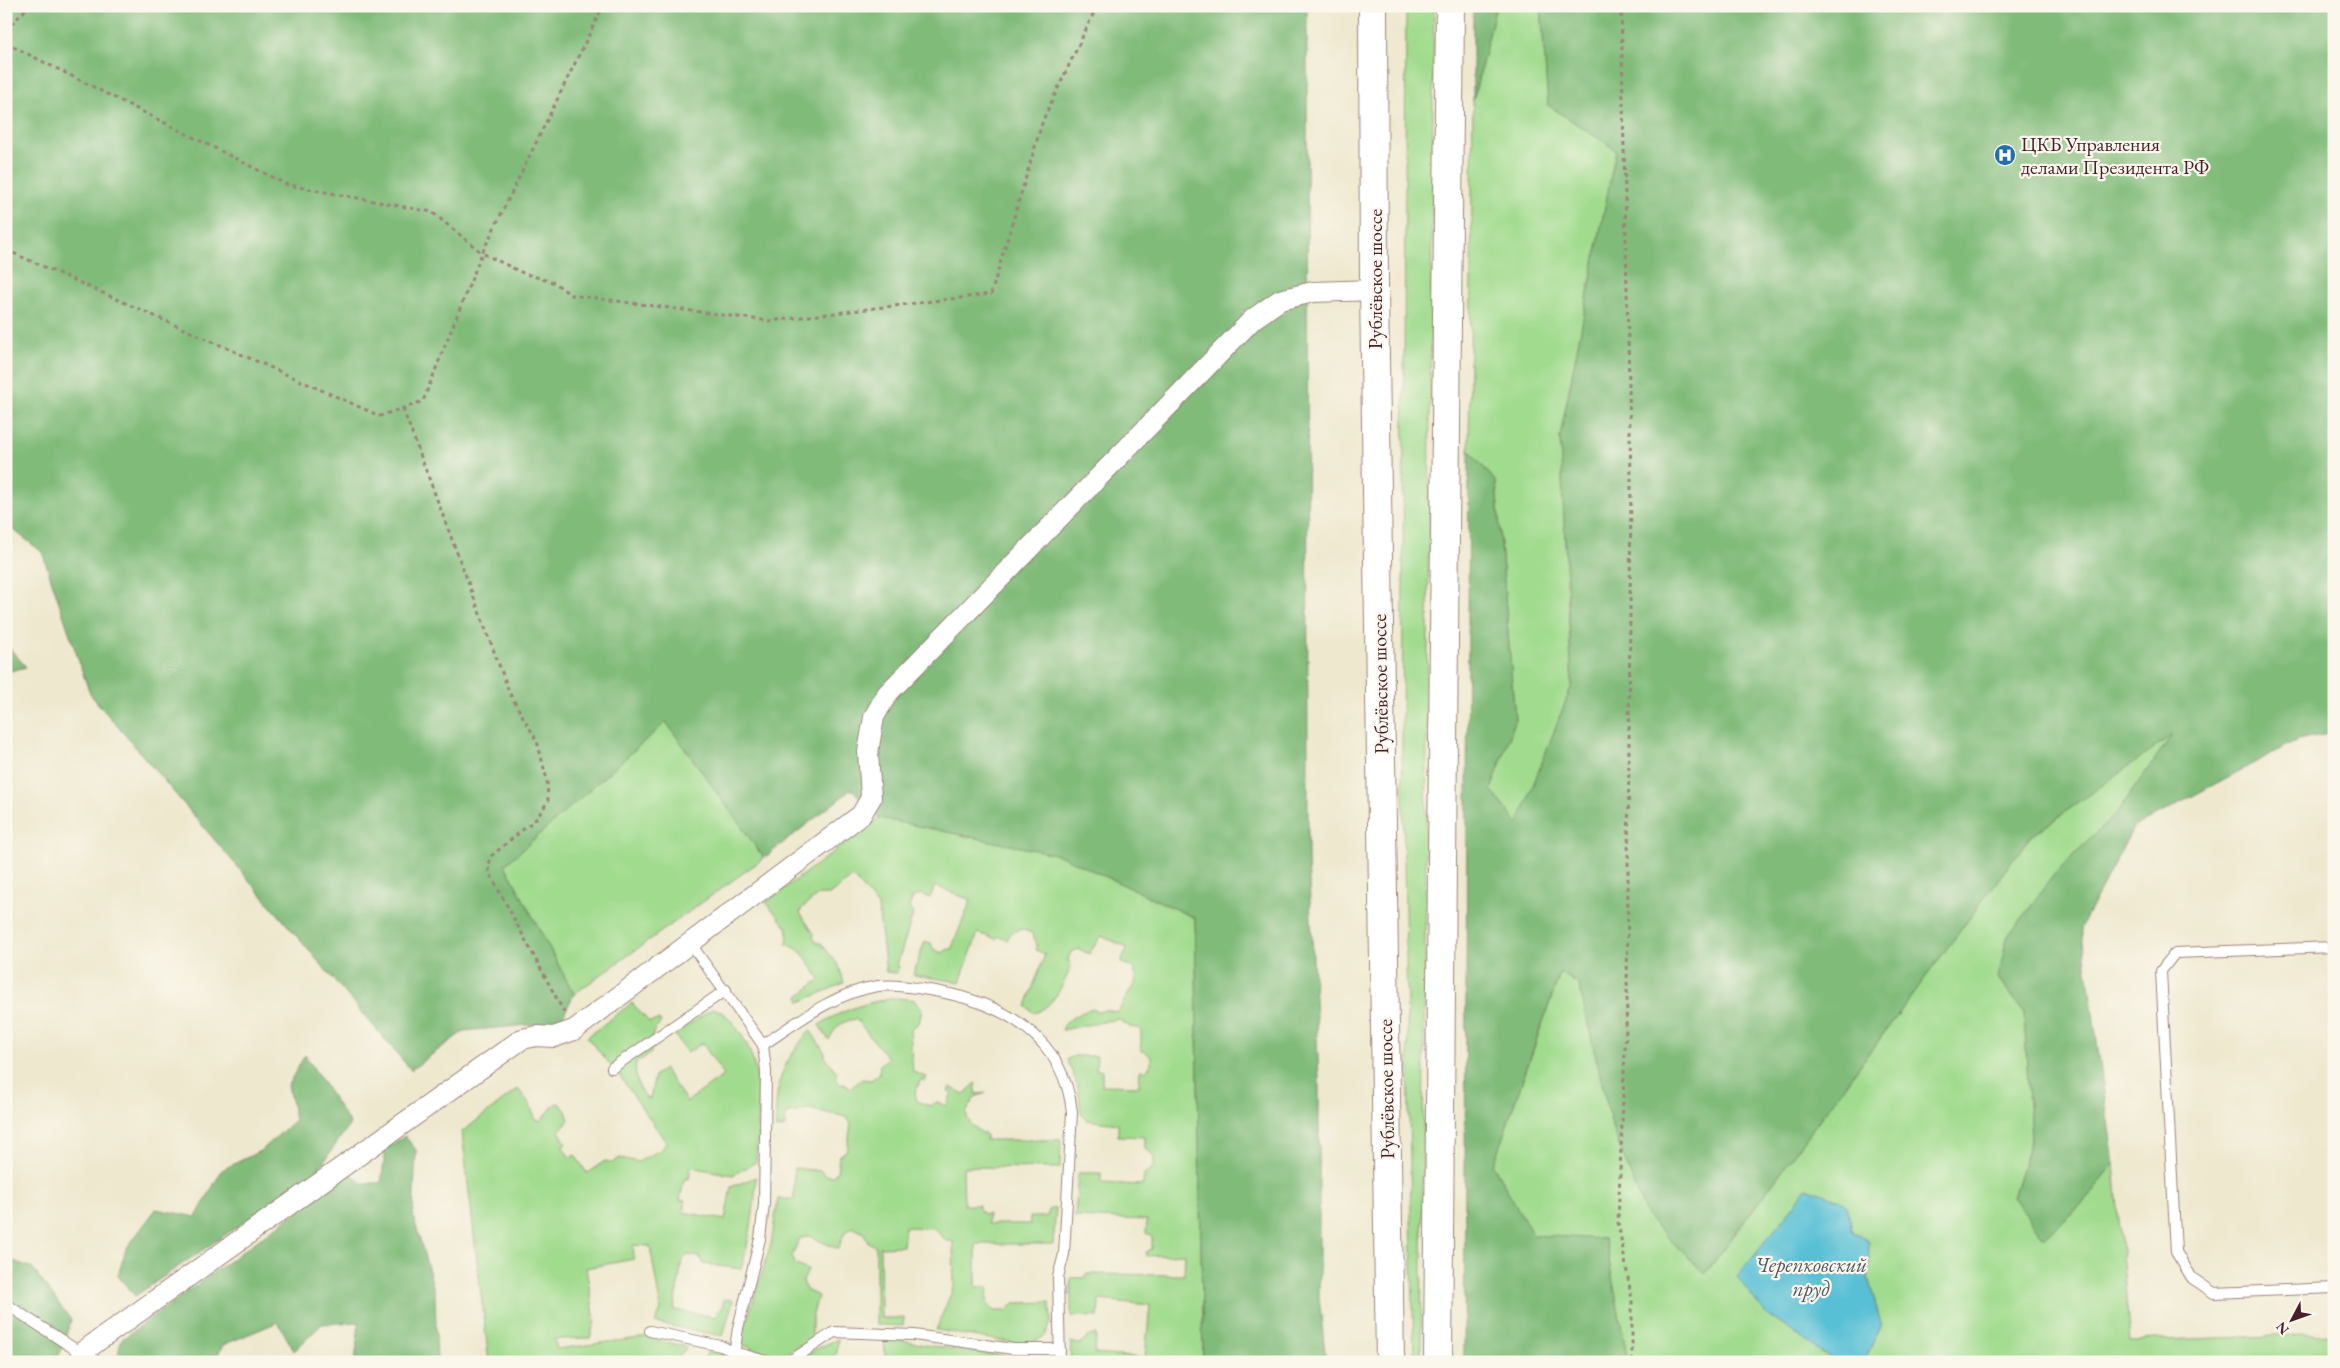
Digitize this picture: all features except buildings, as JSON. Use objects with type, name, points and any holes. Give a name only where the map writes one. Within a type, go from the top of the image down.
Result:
[{"type":"main road","name":"Рублёвское шоссе","points":[[1373,6],[1374,290],[1390,1362]]},
{"type":"main road","points":[[1438,1362],[1443,939],[1445,290],[1450,6]]},
{"type":"street","points":[[90,1358],[522,1039],[537,1036],[554,1037],[574,1030],[861,815],[871,798],[868,752],[874,717],[887,694],[1254,319],[1280,300],[1313,292],[1374,290]]},
{"type":"lane","points":[[690,943],[726,990],[763,1045],[766,1072],[764,1204],[760,1239],[733,1357]]},
{"type":"lane","points":[[2334,948],[2175,953],[2161,971],[2176,1252],[2192,1278],[2214,1293],[2334,1288]]},
{"type":"lane","points":[[763,1045],[823,1007],[847,995],[878,986],[917,988],[951,994],[989,1007],[1017,1020],[1036,1037],[1052,1055],[1062,1072],[1069,1090],[1072,1112],[1064,1254],[1058,1277],[1060,1362]]},
{"type":"lane","points":[[612,1068],[726,990]]},
{"type":"lane","points":[[6,1304],[90,1358]]},
{"type":"lane","points":[[650,1331],[720,1346],[733,1357],[768,1362]]},
{"type":"lane","points":[[784,1362],[793,1359],[834,1332],[914,1335],[1013,1349],[1060,1349]]},
{"type":"path","points":[[6,30],[29,6]]},
{"type":"path","points":[[6,250],[380,416],[423,401],[482,253],[603,6]]},
{"type":"path","points":[[6,42],[288,185],[432,212],[482,253],[523,273],[555,283],[571,295],[769,321],[991,294],[1043,120],[1097,6]]},
{"type":"path","points":[[1621,6],[1631,479],[1627,1001],[1618,1222],[1632,1300],[1632,1362]]},
{"type":"path","points":[[402,409],[510,694],[536,741],[547,780],[548,801],[537,818],[490,857],[489,872],[574,1030]]},
{"type":"green space","points":[[6,6],[1307,6],[1308,861],[1319,1078],[1319,1297],[1326,1362],[1203,1362],[1195,918],[1059,855],[879,818],[852,789],[764,858],[666,722],[505,865],[574,994],[560,1022],[464,1031],[411,1070],[90,694],[42,552],[6,524]]},
{"type":"green space","points":[[1406,6],[1434,6],[1421,1362],[1414,1362],[1402,755]]},
{"type":"green space","points":[[1473,6],[1496,6],[1473,101]]},
{"type":"green space","points":[[1496,6],[1541,6],[1548,105],[1616,150],[1560,437],[1572,685],[1518,825],[1491,790],[1515,721],[1496,482],[1469,450],[1473,101]]},
{"type":"green space","points":[[1541,6],[2334,6],[2334,733],[2297,740],[2133,828],[2081,927],[2114,1164],[2079,1208],[2044,1238],[2013,1198],[2031,1139],[2024,1012],[1998,978],[2007,937],[2056,872],[2116,814],[2172,735],[2029,838],[1705,1274],[1647,1217],[1613,1130],[1579,985],[1560,972],[1493,1165],[1533,1235],[1605,1239],[1628,1362],[1464,1362],[1469,450],[1496,482],[1515,721],[1491,790],[1518,824],[1572,685],[1560,437],[1616,150],[1548,105]]},
{"type":"green space","points":[[6,644],[26,667],[6,672]]},
{"type":"green space","points":[[666,721],[764,858],[574,994],[505,865]]},
{"type":"green space","points":[[2174,733],[2116,814],[2056,872],[1998,978],[2024,1012],[2031,1139],[2013,1198],[2079,1208],[2114,1164],[2130,1341],[2334,1334],[2334,1362],[1858,1362],[1867,1356],[1881,1324],[1868,1278],[1869,1242],[1852,1230],[1847,1206],[1806,1188],[1793,1207],[1765,1313],[1836,1362],[1628,1362],[1605,1239],[1533,1236],[1493,1165],[1561,971],[1579,985],[1613,1130],[1706,1273],[2029,838]]},
{"type":"green space","points":[[879,818],[1059,855],[1195,918],[1203,1362],[1070,1362],[1071,1342],[1079,1344],[1089,1336],[1096,1334],[1095,1354],[1145,1358],[1150,1305],[1099,1300],[1098,1317],[1071,1316],[1071,1278],[1084,1278],[1086,1274],[1184,1275],[1185,1254],[1146,1256],[1146,1252],[1152,1249],[1152,1237],[1146,1233],[1147,1220],[1075,1217],[1078,1173],[1101,1173],[1101,1183],[1143,1185],[1144,1174],[1154,1167],[1154,1156],[1145,1148],[1145,1137],[1118,1136],[1118,1124],[1086,1120],[1081,1113],[1078,1087],[1067,1059],[1075,1056],[1097,1056],[1096,1069],[1102,1071],[1102,1085],[1139,1086],[1140,1070],[1145,1071],[1151,1065],[1151,1057],[1145,1051],[1141,1051],[1141,1031],[1138,1028],[1130,1027],[1118,1019],[1062,1030],[1071,1019],[1092,1008],[1099,1012],[1105,1010],[1118,1012],[1137,979],[1133,967],[1121,963],[1127,947],[1101,936],[1089,954],[1079,949],[1071,952],[1068,959],[1071,967],[1057,994],[1047,1006],[1034,1013],[1026,1006],[1045,954],[1036,950],[1037,944],[1032,933],[1021,929],[1011,933],[1007,940],[997,936],[996,939],[978,933],[960,982],[913,975],[925,941],[931,943],[933,949],[942,953],[948,949],[951,950],[971,900],[935,886],[930,898],[921,894],[913,897],[909,907],[913,914],[897,965],[899,966],[897,973],[886,972],[878,906],[853,877],[829,895],[818,895],[802,908],[800,913],[814,934],[813,938],[817,943],[821,943],[839,966],[844,983],[800,1002],[799,996],[820,979],[802,953],[798,949],[787,945],[788,929],[766,902]]},
{"type":"green space","points":[[898,998],[915,1000],[922,1010],[919,1023],[910,1029],[913,1072],[927,1077],[925,1081],[921,1079],[915,1093],[917,1101],[930,1106],[937,1102],[947,1106],[952,1092],[948,1091],[950,1087],[964,1094],[976,1083],[976,1094],[986,1093],[975,1097],[966,1113],[973,1126],[986,1135],[986,1140],[1061,1140],[1060,1168],[963,1167],[964,1205],[979,1205],[979,1209],[983,1214],[988,1214],[988,1224],[1030,1224],[1030,1217],[1046,1217],[1050,1209],[1056,1209],[1053,1244],[976,1244],[976,1287],[988,1287],[987,1303],[994,1311],[1007,1311],[1014,1303],[1050,1302],[1051,1323],[1045,1336],[1027,1345],[936,1330],[954,1286],[953,1241],[946,1241],[934,1228],[905,1227],[903,1246],[880,1247],[881,1318],[904,1318],[903,1326],[876,1325],[876,1247],[867,1241],[864,1233],[852,1227],[845,1232],[838,1249],[809,1236],[799,1239],[792,1256],[796,1265],[808,1270],[803,1281],[806,1290],[818,1296],[812,1318],[812,1338],[793,1349],[779,1354],[764,1352],[744,1345],[742,1337],[771,1244],[778,1199],[794,1199],[794,1168],[821,1171],[824,1175],[833,1176],[837,1172],[839,1156],[847,1150],[851,1124],[847,1117],[808,1109],[786,1114],[785,1127],[776,1129],[778,1087],[781,1076],[792,1054],[810,1030],[825,1053],[825,1057],[837,1072],[835,1078],[840,1084],[846,1084],[850,1089],[862,1079],[871,1080],[879,1074],[880,1065],[888,1058],[856,1019],[839,1025],[829,1040],[819,1025],[838,1014],[857,1007],[877,1001]]},
{"type":"green space","points":[[632,1003],[649,1022],[659,1020],[661,1022],[653,1033],[651,1053],[636,1063],[637,1082],[646,1098],[650,1099],[655,1075],[664,1069],[687,1102],[724,1075],[702,1043],[687,1053],[675,1035],[713,1008],[724,1013],[729,1018],[746,1042],[752,1058],[758,1092],[756,1162],[733,1175],[691,1167],[689,1179],[684,1179],[680,1200],[685,1201],[683,1212],[725,1220],[731,1187],[756,1177],[752,1223],[741,1269],[704,1264],[700,1257],[688,1255],[682,1261],[674,1310],[716,1317],[717,1312],[722,1308],[724,1299],[733,1300],[723,1336],[655,1323],[661,1310],[650,1246],[633,1245],[634,1259],[586,1268],[595,1321],[590,1338],[554,1339],[557,1349],[646,1337],[687,1347],[674,1362],[489,1362],[462,1132],[518,1089],[529,1103],[536,1120],[541,1121],[555,1104],[559,1103],[566,1111],[569,1120],[559,1131],[566,1143],[562,1146],[570,1158],[575,1155],[587,1173],[605,1161],[612,1163],[620,1158],[638,1162],[662,1149],[666,1142],[619,1075],[587,1037]]},
{"type":"green space","points":[[305,1055],[350,1124],[315,1174],[135,1296],[118,1276],[126,1249],[156,1209],[196,1217],[222,1170],[262,1150],[295,1120],[288,1085]]},
{"type":"green space","points":[[405,1136],[416,1150],[413,1215],[435,1293],[437,1362],[355,1362],[359,1322],[322,1324],[294,1351],[278,1322],[223,1345],[214,1362],[125,1362],[118,1355],[121,1340],[350,1173],[362,1183],[381,1183],[386,1148]]},
{"type":"green space","points":[[6,1258],[32,1268],[71,1320],[57,1362],[6,1362]]},
{"type":"green space","points":[[884,1336],[925,1345],[1045,1362],[885,1362]]},
{"type":"green space","points":[[838,1339],[837,1353],[831,1358],[832,1362],[798,1362],[816,1349]]},
{"type":"green space","points":[[708,1351],[722,1354],[722,1362],[703,1362]]},
{"type":"water","name":"Черепковский пруд","points":[[1806,1188],[1841,1200],[1847,1206],[1852,1230],[1869,1242],[1868,1278],[1881,1324],[1867,1356],[1858,1362],[1836,1362],[1765,1313],[1737,1277]]},
{"type":"place","name":"ЦКБ Управления делами Президента РФ","points":[[2005,155]]}]
